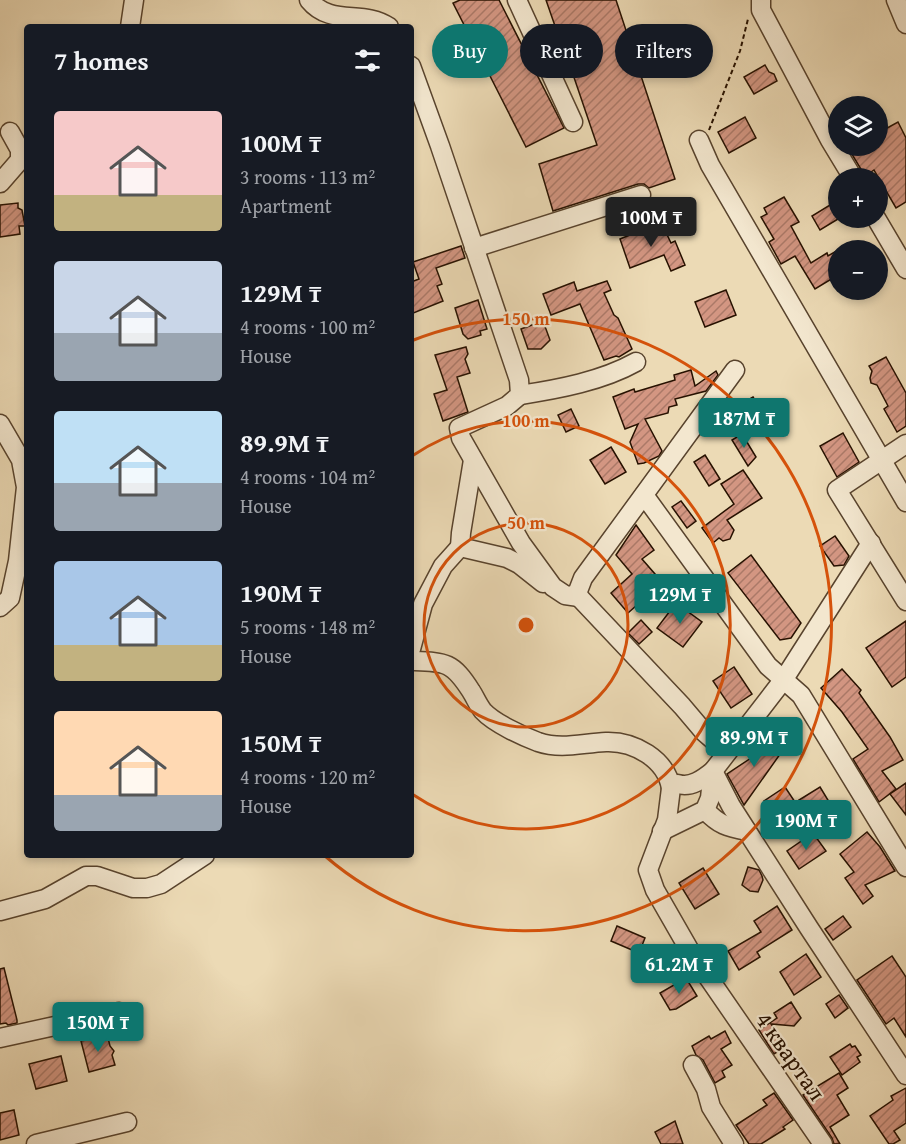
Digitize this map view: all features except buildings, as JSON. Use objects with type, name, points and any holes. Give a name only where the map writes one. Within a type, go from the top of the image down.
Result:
[{"type":"street","points":[[130,24],[134,0]]},
{"type":"street","points":[[309,0],[317,10],[334,16],[374,18],[384,24]]},
{"type":"street","points":[[517,0],[573,122]]},
{"type":"street","points":[[896,2],[906,24]]},
{"type":"street","points":[[761,5],[848,168]]},
{"type":"street","points":[[414,74],[519,380],[520,395]]},
{"type":"street","points":[[0,183],[23,163],[12,132]]},
{"type":"street","points":[[700,143],[710,165],[906,502]]},
{"type":"street","points":[[474,248],[640,195]]},
{"type":"street","points":[[882,228],[906,269]]},
{"type":"street","points":[[553,587],[521,543],[461,438],[459,428],[507,406],[520,395],[546,391],[619,371],[636,362]]},
{"type":"street","points":[[727,752],[704,732],[579,597],[578,591],[583,578],[735,370]]},
{"type":"street","points":[[0,424],[21,460],[24,476]]},
{"type":"street","points":[[906,444],[837,490],[906,601]]},
{"type":"street","points":[[414,638],[423,604],[443,566],[460,547],[460,533],[473,460]]},
{"type":"street","points":[[644,495],[768,666],[801,695],[906,867]]},
{"type":"street","points":[[0,607],[10,598],[18,561],[24,506]]},
{"type":"street","points":[[671,788],[678,784],[682,786],[698,782],[713,771],[784,679],[871,543]]},
{"type":"street","points":[[460,547],[507,558],[519,564],[539,582],[565,595],[579,597]]},
{"type":"street","points":[[414,661],[443,663],[452,667],[489,717],[538,742],[572,747],[606,742],[622,743],[653,757],[669,778],[671,788],[667,820],[662,831]]},
{"type":"street","points":[[662,831],[705,810],[710,798],[713,771]]},
{"type":"street","points":[[713,771],[747,831],[906,1075]]},
{"type":"street","points":[[705,810],[717,822],[729,828],[747,831]]},
{"type":"street","name":"4 квартал","points":[[662,831],[648,870],[655,891],[690,951],[823,1144]]},
{"type":"street","points":[[0,911],[45,899],[86,876],[97,876],[134,888],[147,888],[161,884],[200,858]]},
{"type":"street","points":[[0,1038],[119,1012]]},
{"type":"street","points":[[693,1065],[706,1089],[711,1107],[734,1144]]},
{"type":"street","points":[[36,1144],[127,1122]]},
{"type":"path","points":[[700,143],[740,51],[748,18],[761,5]]}]
